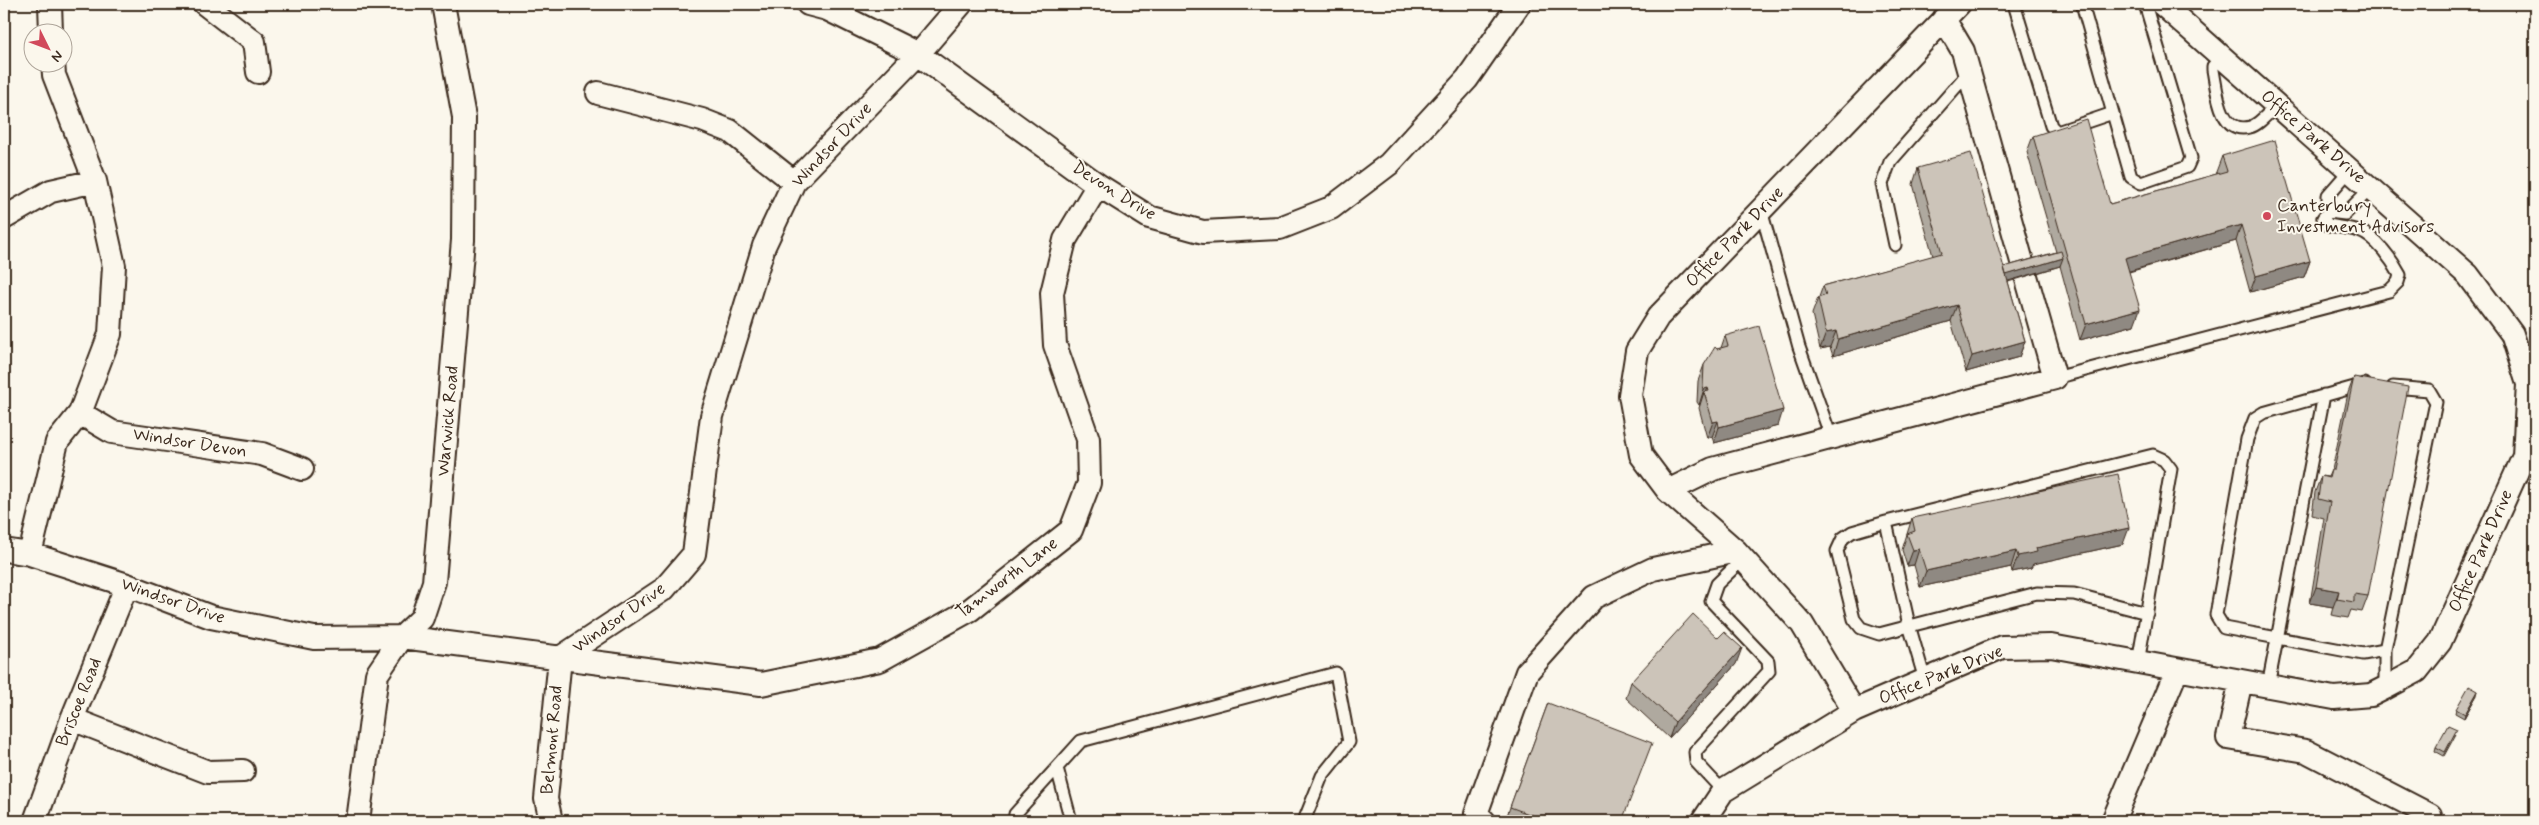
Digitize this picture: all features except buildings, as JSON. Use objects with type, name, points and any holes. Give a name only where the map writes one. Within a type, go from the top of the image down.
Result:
[{"type":"street","points":[[50,4],[51,22]]},
{"type":"street","points":[[205,4],[254,42],[258,72]]},
{"type":"street","name":"Warwick Road","points":[[358,821],[376,674],[402,637],[422,618],[434,582],[463,240],[464,117],[442,4]]},
{"type":"street","name":"Devon Drive","points":[[808,4],[827,9],[918,54],[1098,185],[1149,217],[1203,232],[1280,228],[1331,208],[1389,164],[1466,79],[1519,4]]},
{"type":"street","name":"Windsor Drive","points":[[4,550],[30,554],[127,585],[211,617],[314,638],[402,637],[560,658],[664,589],[694,554],[712,416],[764,246],[794,182],[918,54],[961,4]]},
{"type":"street","name":"Office Park Drive","points":[[1703,821],[1723,791],[1854,711],[2002,647],[2051,646],[2334,698],[2370,696],[2417,671],[2440,642],[2524,456],[2528,384],[2512,334],[2468,275],[2162,4]]},
{"type":"street","name":"Office Park Drive","points":[[1951,12],[2055,378]]},
{"type":"street","name":"Office Park Drive","points":[[1854,711],[1802,624],[1740,555],[1668,491],[1641,455],[1630,395],[1637,351],[1658,317],[1951,12]]},
{"type":"street","points":[[30,554],[57,442],[80,413],[110,334],[114,266],[95,181],[54,72]]},
{"type":"street","points":[[598,94],[702,120],[730,132],[794,182]]},
{"type":"street","points":[[4,218],[51,191],[95,181]]},
{"type":"street","name":"Tamworth Lane","points":[[560,658],[761,684],[880,660],[970,610],[1071,530],[1090,483],[1088,438],[1055,344],[1052,293],[1064,240],[1098,185]]},
{"type":"street","points":[[1668,491],[1713,469],[2055,378]]},
{"type":"street","name":"Windsor Devon","points":[[80,413],[112,432],[262,454],[302,470]]},
{"type":"street","points":[[1484,821],[1476,814],[1528,672],[1594,597],[1653,569],[1740,555]]},
{"type":"street","name":"Briscoe Road","points":[[35,821],[72,719],[127,585]]},
{"type":"street","name":"Belmont Road","points":[[551,821],[546,799],[560,658]]},
{"type":"street","points":[[2113,821],[2177,670]]},
{"type":"street","points":[[2241,681],[2228,738],[2306,751],[2430,815],[2426,821]]},
{"type":"street","points":[[72,719],[208,772],[243,771]]},
{"type":"lane","points":[[2014,4],[2052,126],[2057,132],[2113,113]]},
{"type":"lane","points":[[2082,4],[2131,177],[2141,183],[2187,168],[2191,158],[2145,4]]},
{"type":"lane","points":[[2223,58],[2213,66],[2213,70],[2222,114],[2231,124],[2237,128],[2251,127],[2277,105]]},
{"type":"lane","points":[[1895,244],[1882,184],[1890,162],[1969,72]]},
{"type":"lane","points":[[2055,378],[2389,291],[2398,282],[2400,275],[2396,266],[2369,236],[2359,231],[2328,225],[2323,218],[2328,212],[2328,195],[2350,170]]},
{"type":"lane","points":[[2328,212],[2345,214],[2371,188]]},
{"type":"lane","points":[[1761,210],[1799,347],[1831,437]]},
{"type":"lane","points":[[2385,650],[2363,654],[2277,640],[2224,628],[2216,615],[2247,438],[2255,418],[2263,413],[2361,384],[2429,390],[2436,402],[2385,650],[2385,688]]},
{"type":"lane","points":[[2268,686],[2324,395]]},
{"type":"lane","points":[[2138,662],[2147,613],[2171,469],[2164,460],[2153,455],[1852,532],[1843,538],[1837,551],[1854,619],[1861,628],[1879,634],[2037,593],[2074,594],[2147,613]]},
{"type":"lane","points":[[1886,522],[1909,625],[1925,680]]},
{"type":"lane","points":[[1723,791],[1696,762],[1695,752],[1769,671],[1768,661],[1711,601],[1718,584],[1740,555]]},
{"type":"lane","points":[[1014,821],[1015,814],[1081,741],[1336,673],[1349,742],[1322,776],[1304,821]]},
{"type":"lane","points":[[1057,768],[1071,821]]},
{"type":"place","name":"Canterbury Investment Advisors","points":[[2267,216]]}]
